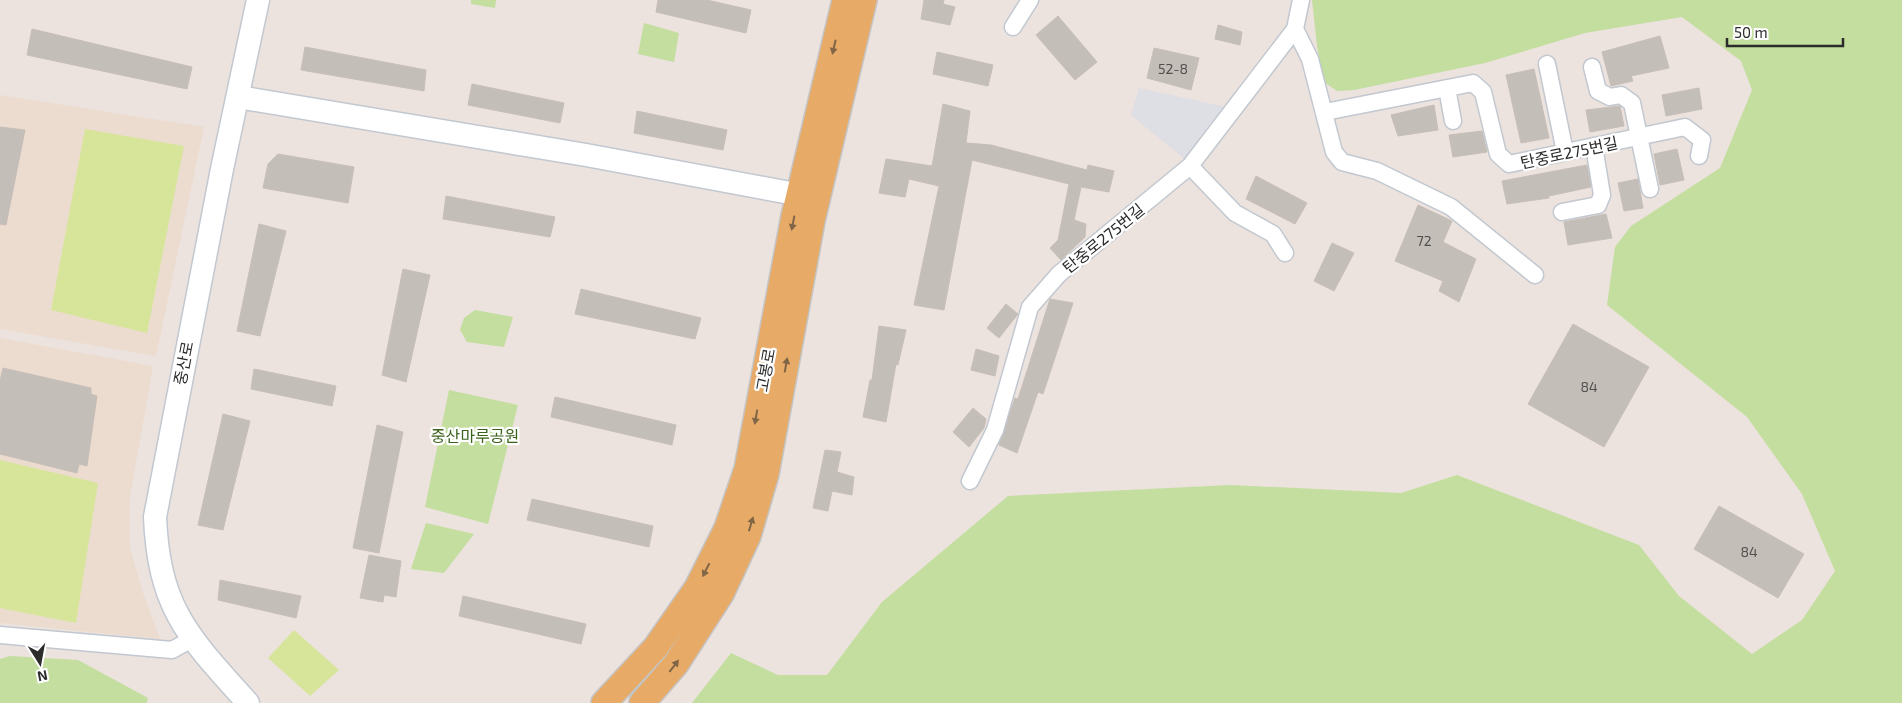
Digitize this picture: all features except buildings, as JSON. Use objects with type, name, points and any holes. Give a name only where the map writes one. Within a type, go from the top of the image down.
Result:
[{"type":"main road","name":"중산로","points":[[248,703],[192,639],[178,619],[164,587],[156,552],[155,517],[205,254],[258,0]]},
{"type":"main road","name":"고봉로","points":[[642,703],[676,664],[721,594],[748,536],[766,474],[809,195],[845,0]]},
{"type":"main road","name":"고봉로","points":[[604,703],[656,647],[697,588],[727,528],[747,469],[809,195],[864,0]]},
{"type":"main road","points":[[238,97],[809,195]]},
{"type":"street","points":[[1014,27],[1030,0]]},
{"type":"street","name":"탄중로275번길","points":[[970,481],[995,430],[1030,307],[1059,274],[1190,166],[1295,29],[1301,0]]},
{"type":"street","points":[[1295,29],[1310,59],[1334,152],[1342,162],[1377,171],[1451,207],[1535,275]]},
{"type":"street","points":[[1547,64],[1565,152]]},
{"type":"street","points":[[1592,67],[1598,90],[1610,97],[1621,96],[1632,103],[1650,189]]},
{"type":"street","name":"탄중로275번길","points":[[1324,112],[1472,83],[1483,92],[1498,154],[1509,164],[1686,127],[1702,140],[1699,156]]},
{"type":"street","points":[[1447,88],[1453,121]]},
{"type":"street","points":[[1562,212],[1598,204],[1602,195],[1594,146]]},
{"type":"street","points":[[1190,166],[1235,213],[1273,234],[1285,253]]},
{"type":"street","points":[[0,635],[172,650],[192,639]]},
{"type":"shaded area","points":[[1139,88],[1226,107],[1186,160],[1131,115]]},
{"type":"shaded area","points":[[0,95],[204,127],[156,356],[0,329]]},
{"type":"shaded area","points":[[0,338],[153,366],[130,497],[130,548],[143,593],[160,639],[0,623]]},
{"type":"green space","points":[[471,0],[496,0],[495,8],[471,4]]},
{"type":"green space","points":[[1312,0],[1902,0],[1902,703],[692,703],[731,653],[778,675],[827,675],[882,602],[1008,496],[1230,485],[1401,493],[1457,475],[1639,545],[1679,596],[1752,654],[1802,620],[1835,571],[1802,494],[1747,417],[1607,305],[1615,247],[1631,226],[1720,168],[1752,90],[1741,61],[1682,17],[1585,33],[1485,63],[1354,90],[1337,91],[1324,82],[1317,46]]},
{"type":"green space","points":[[644,23],[679,33],[674,62],[638,54]]},
{"type":"green space","points":[[85,129],[184,146],[147,333],[51,310]]},
{"type":"green space","points":[[475,310],[513,317],[504,347],[467,342],[460,330],[464,318]]},
{"type":"green space","name":"중산마루공원","points":[[449,390],[518,405],[488,524],[425,507]]},
{"type":"green space","points":[[0,460],[98,483],[76,623],[0,608]]},
{"type":"green space","points":[[426,523],[474,534],[444,573],[411,569]]},
{"type":"green space","points":[[294,630],[339,670],[310,696],[268,658]]},
{"type":"green space","points":[[10,656],[78,660],[148,698],[147,703],[0,703],[0,659]]}]
